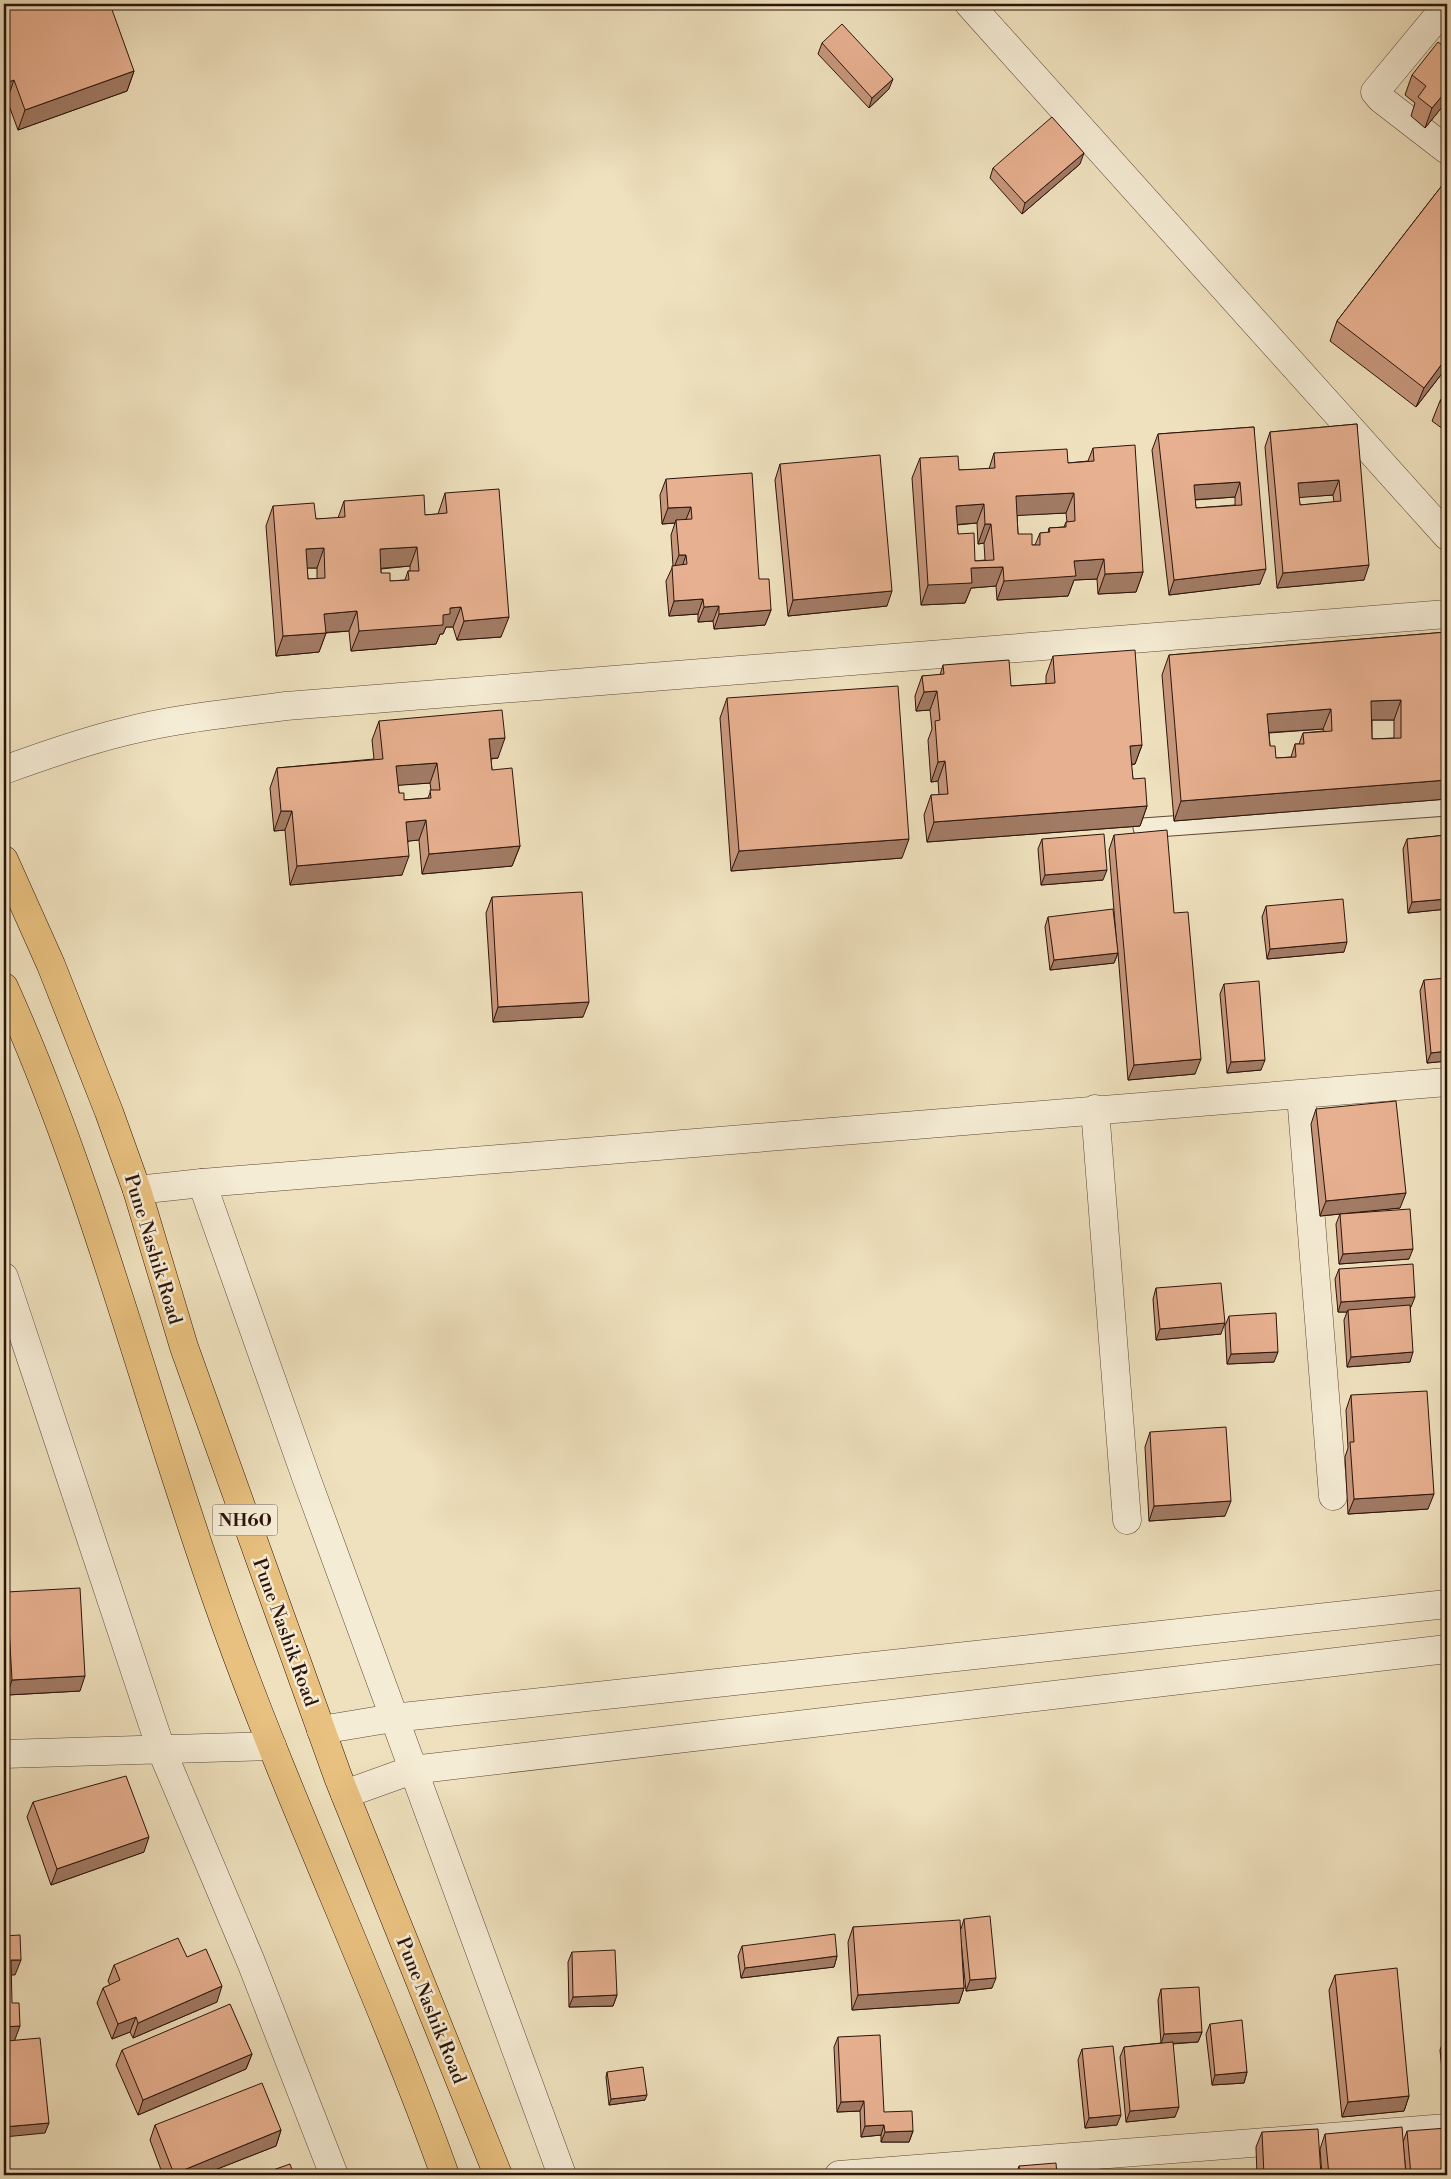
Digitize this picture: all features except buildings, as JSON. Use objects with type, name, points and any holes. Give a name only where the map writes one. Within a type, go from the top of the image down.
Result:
[{"type":"highway","name":"Pune Nashik Road","points":[[4,860],[51,965],[137,1190],[187,1356],[345,1794],[498,2175]]},
{"type":"highway","name":"NH60","points":[[4,987],[33,1052],[77,1168],[117,1288],[177,1484],[228,1631],[272,1746],[422,2110],[445,2175]]},
{"type":"street","points":[[969,4],[1447,536]]},
{"type":"street","points":[[1447,5],[1375,92],[1381,99],[1447,150]]},
{"type":"street","points":[[4,770],[63,749],[128,731],[196,717],[286,706],[1447,614]]},
{"type":"street","points":[[137,1190],[1095,1109],[1301,1096],[1447,1082]]},
{"type":"street","points":[[1301,1096],[1332,1496]]},
{"type":"street","points":[[1095,1109],[1127,1520]]},
{"type":"street","points":[[202,1183],[393,1718],[562,2175]]},
{"type":"street","points":[[4,1277],[161,1749],[251,1962],[334,2175]]},
{"type":"street","points":[[321,1730],[393,1718],[1447,1604]]},
{"type":"street","points":[[345,1794],[412,1770],[1447,1650]]},
{"type":"street","points":[[4,1754],[272,1746]]},
{"type":"street","points":[[838,2175],[1447,2128]]},
{"type":"lane","points":[[1142,828],[1447,806]]}]
